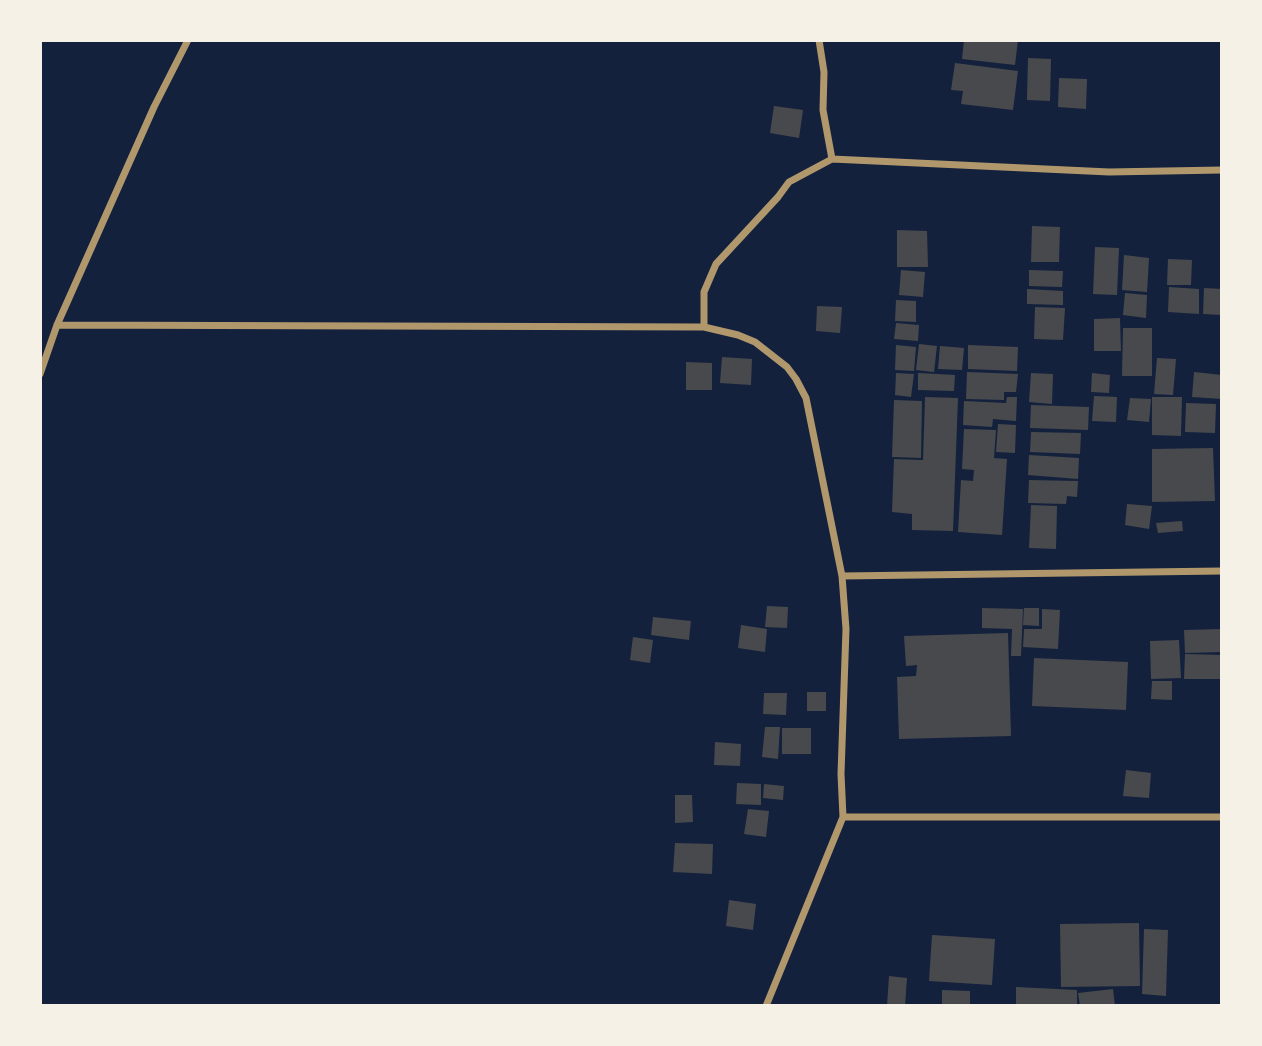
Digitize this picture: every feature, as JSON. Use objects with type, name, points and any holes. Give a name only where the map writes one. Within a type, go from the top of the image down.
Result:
[{"type":"street","points":[[40,374],[57,325],[188,40]]},
{"type":"street","points":[[819,40],[824,72],[823,110],[832,159]]},
{"type":"street","points":[[704,327],[704,292],[708,277],[716,264],[778,197],[789,181],[832,159],[1109,172],[1222,170]]},
{"type":"street","points":[[57,325],[704,327],[755,342],[787,367],[806,398],[842,576],[846,629],[841,774],[844,817],[766,1006]]},
{"type":"street","points":[[842,576],[1222,571]]},
{"type":"street","points":[[844,817],[1222,817]]},
{"type":"building","points":[[964,40],[1018,40],[1015,65],[962,59]]},
{"type":"building","points":[[1028,58],[1051,59],[1050,101],[1027,100]]},
{"type":"building","points":[[955,63],[1018,71],[1013,110],[961,104],[963,91],[951,90]]},
{"type":"building","points":[[1059,78],[1087,79],[1086,109],[1058,107]]},
{"type":"building","points":[[774,106],[803,110],[799,138],[770,133]]},
{"type":"building","points":[[1032,226],[1060,227],[1059,262],[1031,262]]},
{"type":"building","points":[[897,230],[927,231],[928,267],[897,267]]},
{"type":"building","points":[[1095,247],[1119,248],[1117,295],[1093,294]]},
{"type":"building","points":[[1124,255],[1149,258],[1147,292],[1122,290]]},
{"type":"building","points":[[1168,259],[1192,260],[1191,285],[1167,285]]},
{"type":"building","points":[[901,270],[925,272],[923,297],[899,295]]},
{"type":"building","points":[[1029,270],[1063,271],[1062,287],[1029,286]]},
{"type":"building","points":[[1169,287],[1199,289],[1199,314],[1168,312]]},
{"type":"building","points":[[1204,288],[1222,289],[1222,315],[1203,314]]},
{"type":"building","points":[[1027,289],[1063,291],[1063,305],[1027,304]]},
{"type":"building","points":[[1125,293],[1147,295],[1146,318],[1123,315]]},
{"type":"building","points":[[896,300],[916,301],[916,322],[895,321]]},
{"type":"building","points":[[817,306],[842,307],[840,333],[816,331]]},
{"type":"building","points":[[1035,307],[1065,308],[1063,340],[1034,339]]},
{"type":"building","points":[[1120,318],[1121,351],[1094,351],[1094,319]]},
{"type":"building","points":[[896,323],[919,325],[918,341],[894,339]]},
{"type":"building","points":[[1123,328],[1152,328],[1152,376],[1122,376]]},
{"type":"building","points":[[919,344],[937,346],[934,372],[916,370]]},
{"type":"building","points":[[896,345],[916,347],[914,371],[895,370]]},
{"type":"building","points":[[968,345],[1018,347],[1017,371],[968,369]]},
{"type":"building","points":[[940,346],[964,348],[962,370],[938,369]]},
{"type":"building","points":[[722,357],[752,359],[751,385],[720,383]]},
{"type":"building","points":[[1157,358],[1176,359],[1173,395],[1154,394]]},
{"type":"building","points":[[686,362],[712,363],[712,390],[686,390]]},
{"type":"building","points":[[967,372],[1018,374],[1016,392],[1004,392],[1004,400],[966,399]]},
{"type":"building","points":[[1194,372],[1222,375],[1222,399],[1192,397]]},
{"type":"building","points":[[896,373],[914,374],[911,397],[895,395]]},
{"type":"building","points":[[918,373],[955,375],[954,391],[918,390]]},
{"type":"building","points":[[1031,373],[1053,374],[1052,404],[1029,402]]},
{"type":"building","points":[[1092,373],[1110,375],[1109,393],[1091,392]]},
{"type":"building","points":[[1094,396],[1117,397],[1116,422],[1092,421]]},
{"type":"building","points":[[925,397],[958,398],[953,531],[912,530],[912,514],[892,512],[894,459],[923,460]]},
{"type":"building","points":[[1007,397],[1017,397],[1016,421],[993,419],[992,427],[963,425],[964,401],[1006,403]]},
{"type":"building","points":[[1152,397],[1182,397],[1181,436],[1152,435]]},
{"type":"building","points":[[1130,398],[1151,399],[1149,422],[1127,420]]},
{"type":"building","points":[[894,400],[922,401],[921,458],[892,457]]},
{"type":"building","points":[[1186,403],[1216,404],[1215,433],[1185,432]]},
{"type":"building","points":[[1031,405],[1089,407],[1088,430],[1030,428]]},
{"type":"building","points":[[998,424],[1016,425],[1015,453],[996,452]]},
{"type":"building","points":[[964,429],[996,430],[994,458],[1007,459],[1002,535],[958,532],[961,480],[973,481],[974,470],[962,469]]},
{"type":"building","points":[[1031,432],[1081,433],[1080,454],[1030,452]]},
{"type":"building","points":[[1213,448],[1215,501],[1152,502],[1152,449]]},
{"type":"building","points":[[1029,455],[1079,458],[1078,479],[1028,475]]},
{"type":"building","points":[[1029,480],[1078,481],[1077,497],[1067,496],[1066,504],[1028,503]]},
{"type":"building","points":[[1127,504],[1152,506],[1149,529],[1125,525]]},
{"type":"building","points":[[1031,505],[1057,506],[1056,549],[1029,548]]},
{"type":"building","points":[[1182,521],[1183,531],[1158,533],[1156,523]]},
{"type":"building","points":[[767,606],[788,607],[787,628],[765,627]]},
{"type":"building","points":[[982,608],[1023,609],[1021,656],[1011,656],[1012,629],[982,628]]},
{"type":"building","points":[[1024,608],[1039,608],[1039,626],[1023,625]]},
{"type":"building","points":[[1042,609],[1060,610],[1058,649],[1023,647],[1024,629],[1042,629]]},
{"type":"building","points":[[653,617],[691,621],[689,640],[651,635]]},
{"type":"building","points":[[741,625],[767,629],[765,652],[738,648]]},
{"type":"building","points":[[1222,629],[1222,652],[1185,653],[1184,630]]},
{"type":"building","points":[[1008,633],[1011,736],[899,739],[897,677],[916,676],[917,665],[906,666],[904,636]]},
{"type":"building","points":[[633,637],[653,640],[650,663],[630,660]]},
{"type":"building","points":[[1179,640],[1181,678],[1151,679],[1150,641]]},
{"type":"building","points":[[1185,654],[1222,655],[1222,679],[1184,679]]},
{"type":"building","points":[[1034,658],[1128,662],[1126,710],[1032,706]]},
{"type":"building","points":[[1152,681],[1172,681],[1172,700],[1151,699]]},
{"type":"building","points":[[807,692],[826,692],[826,711],[807,711]]},
{"type":"building","points":[[764,693],[787,693],[786,715],[763,714]]},
{"type":"building","points":[[765,727],[780,727],[778,759],[762,757]]},
{"type":"building","points":[[782,728],[811,728],[811,754],[782,754]]},
{"type":"building","points":[[715,742],[741,744],[740,766],[714,765]]},
{"type":"building","points":[[1126,770],[1151,773],[1149,798],[1123,796]]},
{"type":"building","points":[[737,783],[761,784],[761,805],[736,804]]},
{"type":"building","points":[[764,784],[784,786],[783,800],[763,798]]},
{"type":"building","points":[[675,795],[692,795],[693,822],[675,823]]},
{"type":"building","points":[[748,809],[769,811],[766,837],[744,834]]},
{"type":"building","points":[[675,843],[713,844],[712,874],[673,872]]},
{"type":"building","points":[[729,900],[756,904],[753,930],[726,926]]},
{"type":"building","points":[[1139,923],[1140,986],[1061,987],[1060,924]]},
{"type":"building","points":[[1144,929],[1168,930],[1166,996],[1142,994]]},
{"type":"building","points":[[932,935],[995,939],[992,985],[929,981]]},
{"type":"building","points":[[889,976],[907,978],[905,1006],[887,1006]]},
{"type":"building","points":[[1016,987],[1077,990],[1077,1006],[1016,1006]]},
{"type":"building","points":[[1113,989],[1115,1006],[1080,1006],[1078,993]]},
{"type":"building","points":[[942,990],[970,991],[970,1006],[942,1006]]}]
